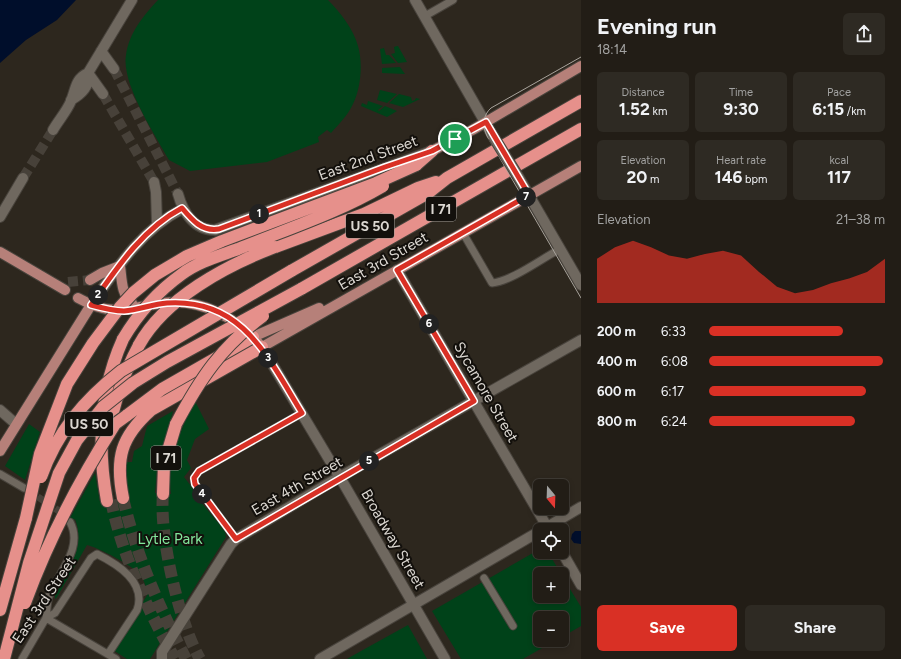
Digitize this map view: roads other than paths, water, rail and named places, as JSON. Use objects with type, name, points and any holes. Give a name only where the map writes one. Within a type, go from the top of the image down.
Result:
[{"type":"highway","name":"I 71","points":[[416,165],[399,177],[345,206],[205,262],[183,273],[158,293],[136,317],[114,359],[106,390],[100,453],[109,501],[108,435],[116,396],[129,364],[140,344],[163,315],[186,295],[218,273],[275,247],[364,214],[418,188],[447,178],[581,101]]},
{"type":"highway","name":"I 71","points":[[163,494],[164,464],[176,424],[195,388],[227,347],[261,317],[300,289],[581,129]]},
{"type":"highway","points":[[26,518],[40,454],[67,384],[93,343],[120,307],[133,293],[155,275],[187,256],[222,241],[376,183],[416,165],[432,151]]},
{"type":"highway","name":"US 50","points":[[0,610],[26,518],[54,446],[74,415],[97,390],[120,371],[428,193],[447,178]]},
{"type":"highway","name":"US 50","points":[[4,659],[29,564],[59,473],[77,440],[103,407],[133,383],[168,362],[300,289]]},
{"type":"highway","points":[[4,659],[49,543],[68,503],[115,424],[162,389],[253,337]]},
{"type":"highway","points":[[123,498],[121,485],[121,455],[126,438],[136,423],[151,410],[262,347]]},
{"type":"main road","points":[[52,130],[71,100],[80,95],[89,80],[88,73],[132,0]]},
{"type":"main road","points":[[415,0],[581,285]]},
{"type":"main road","points":[[101,51],[114,69]]},
{"type":"main road","name":"East 2nd Street","points":[[182,208],[200,226],[210,230],[219,229],[432,151],[486,122],[581,66]]},
{"type":"main road","points":[[88,73],[104,94]]},
{"type":"main road","name":"East 3rd Street","points":[[262,347],[581,166]]},
{"type":"main road","points":[[0,217],[22,178]]},
{"type":"main road","points":[[154,182],[156,192],[157,224]]},
{"type":"main road","points":[[0,451],[91,305],[120,266],[137,244],[157,224],[182,208],[178,194]]},
{"type":"main road","points":[[0,252],[54,284],[67,286]]},
{"type":"main road","points":[[90,280],[102,273],[120,266]]},
{"type":"main road","points":[[120,266],[124,295],[139,308]]},
{"type":"main road","name":"Sycamore Street","points":[[397,270],[474,401],[541,523]]},
{"type":"main road","points":[[253,337],[367,287]]},
{"type":"main road","name":"Broadway Street","points":[[78,298],[91,305],[111,311],[125,311],[178,302],[209,308],[228,317],[253,337],[262,347],[302,413],[445,659]]},
{"type":"main road","name":"East 4th Street","points":[[161,657],[231,544],[236,539],[340,477],[581,340]]},
{"type":"main road","points":[[0,410],[16,424]]},
{"type":"main road","points":[[556,523],[581,507]]},
{"type":"main road","points":[[320,659],[533,537]]},
{"type":"main road","points":[[566,559],[581,585]]},
{"type":"street","points":[[425,16],[453,0]]},
{"type":"street","points":[[463,233],[492,283],[512,276],[560,249]]},
{"type":"street","points":[[236,539],[195,484],[194,478],[199,471],[302,413]]},
{"type":"street","points":[[0,474],[24,488]]},
{"type":"street","points":[[70,522],[75,532],[74,544],[49,597],[46,618],[116,659]]},
{"type":"street","name":"East 3rd Street","points":[[22,659],[46,618],[55,613],[91,558],[97,554],[124,569],[134,583],[138,598],[137,610],[108,654]]},
{"type":"street","points":[[484,578],[513,626]]},
{"type":"water","points":[[0,0],[76,0],[57,20],[26,40],[0,63]]},
{"type":"water","points":[[575,531],[581,531],[581,544],[574,543],[571,539],[572,534]]},
{"type":"tunnel","points":[[114,69],[178,194]]},
{"type":"tunnel","points":[[103,94],[154,182]]},
{"type":"tunnel","points":[[23,178],[53,130]]},
{"type":"tunnel","points":[[68,282],[90,280]]},
{"type":"tunnel","points":[[29,491],[65,515]]},
{"type":"tunnel","points":[[163,494],[164,532],[172,578],[185,624],[200,659]]},
{"type":"tunnel","points":[[123,498],[128,519],[149,580],[186,659]]},
{"type":"tunnel","points":[[111,500],[122,542],[137,582],[175,659]]},
{"type":"tram line","points":[[581,57],[491,108],[486,114],[484,121],[487,136],[581,298]]},
{"type":"park label","name":"Lytle Park","points":[[170,539]]}]
